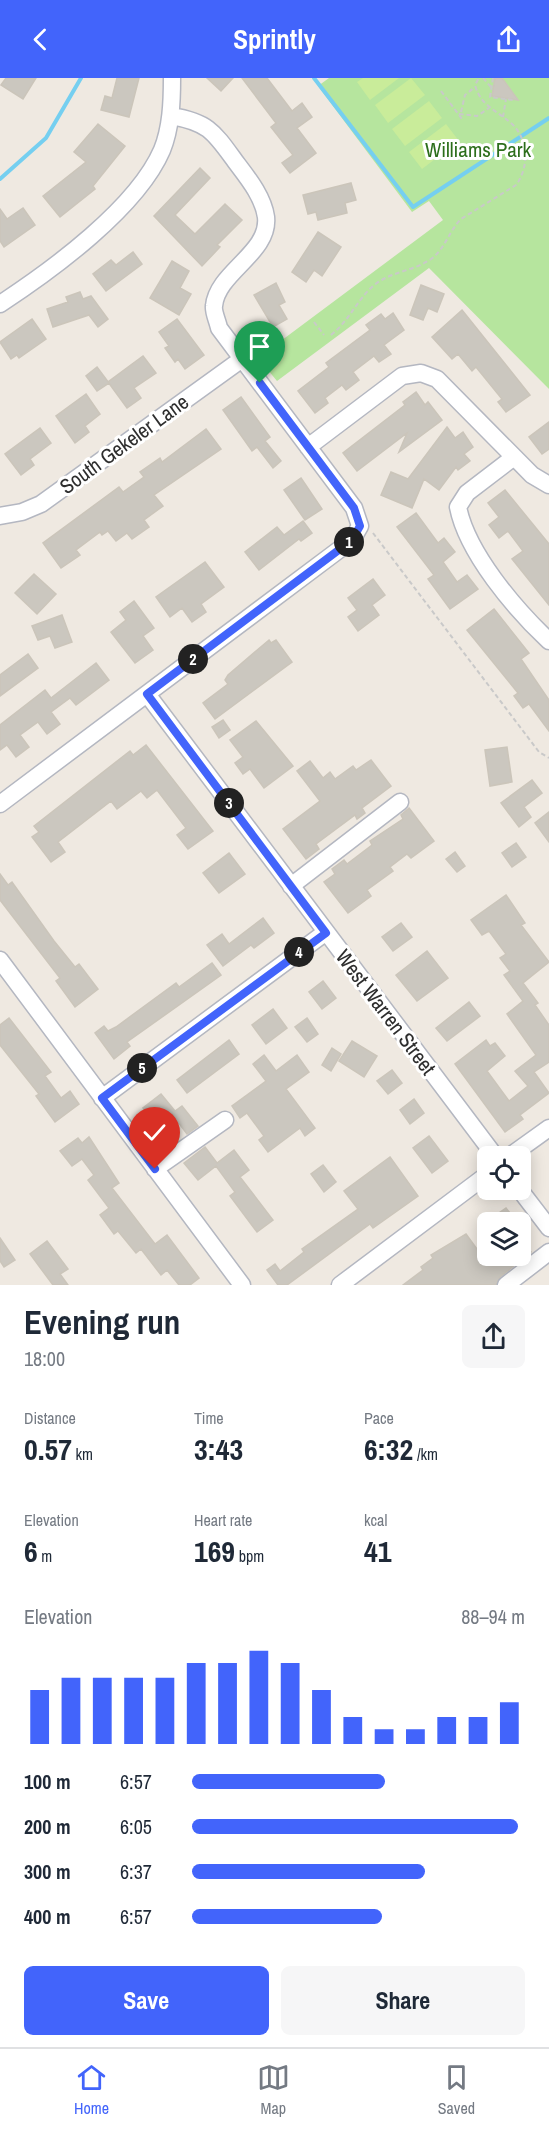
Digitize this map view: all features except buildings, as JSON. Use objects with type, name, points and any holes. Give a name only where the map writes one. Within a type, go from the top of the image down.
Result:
[{"type":"street","points":[[0,304],[84,242],[150,173],[162,149],[171,116],[172,78]]},
{"type":"street","points":[[0,804],[352,540],[360,526],[354,508],[219,328],[214,306],[223,285],[261,238],[266,217],[255,189],[212,130],[195,120],[171,116]]},
{"type":"street","name":"South Gekeler Lane","points":[[0,516],[22,512],[41,504],[242,359]]},
{"type":"street","points":[[308,447],[402,376],[421,373],[437,379],[532,476],[549,485]]},
{"type":"street","points":[[514,457],[467,493],[458,507],[462,526],[495,578],[527,620],[549,641]]},
{"type":"street","points":[[549,630],[549,641]]},
{"type":"street","name":"West Warren Street","points":[[147,694],[487,1146]]},
{"type":"street","points":[[291,886],[400,802]]},
{"type":"street","points":[[102,1098],[326,933]]},
{"type":"street","points":[[0,960],[242,1285]]},
{"type":"street","points":[[155,1169],[225,1120]]},
{"type":"street","points":[[524,1146],[549,1128]]},
{"type":"street","points":[[340,1285],[477,1182]]},
{"type":"street","points":[[528,1200],[549,1228]]},
{"type":"street","points":[[506,1285],[549,1252]]},
{"type":"path","points":[[331,335],[345,323],[374,285],[390,274],[415,268],[429,260],[444,246],[453,227],[461,219],[516,185],[521,178],[525,159],[522,142],[516,128],[480,99],[475,87],[475,82],[479,78]]},
{"type":"path","points":[[483,78],[492,88]]},
{"type":"path","points":[[493,78],[490,97],[513,100]]},
{"type":"path","points":[[460,113],[465,95],[475,87]]},
{"type":"path","points":[[441,91],[460,113],[462,119]]},
{"type":"path","points":[[503,117],[506,99]]},
{"type":"path","points":[[460,113],[477,116],[489,108]]},
{"type":"path","points":[[314,322],[324,335]]},
{"type":"path","points":[[360,526],[370,530],[539,752],[549,758]]},
{"type":"green space","name":"Williams Park","points":[[329,78],[549,78],[549,389],[429,268],[277,381],[258,358],[443,220],[429,201],[412,212],[318,86]]},
{"type":"green space","points":[[363,78],[399,78],[370,100],[357,82]]},
{"type":"green space","points":[[411,78],[425,95],[388,123],[375,105]]},
{"type":"green space","points":[[429,101],[442,118],[405,146],[392,129]]},
{"type":"green space","points":[[446,124],[459,141],[422,169],[409,152]]},
{"type":"waterway","points":[[0,179],[46,138],[81,78]]},
{"type":"waterway","points":[[314,78],[413,207],[549,118]]},
{"type":"route","points":[[155,1169],[102,1098],[326,933],[147,694],[352,540],[360,526],[354,508],[260,383]]}]
